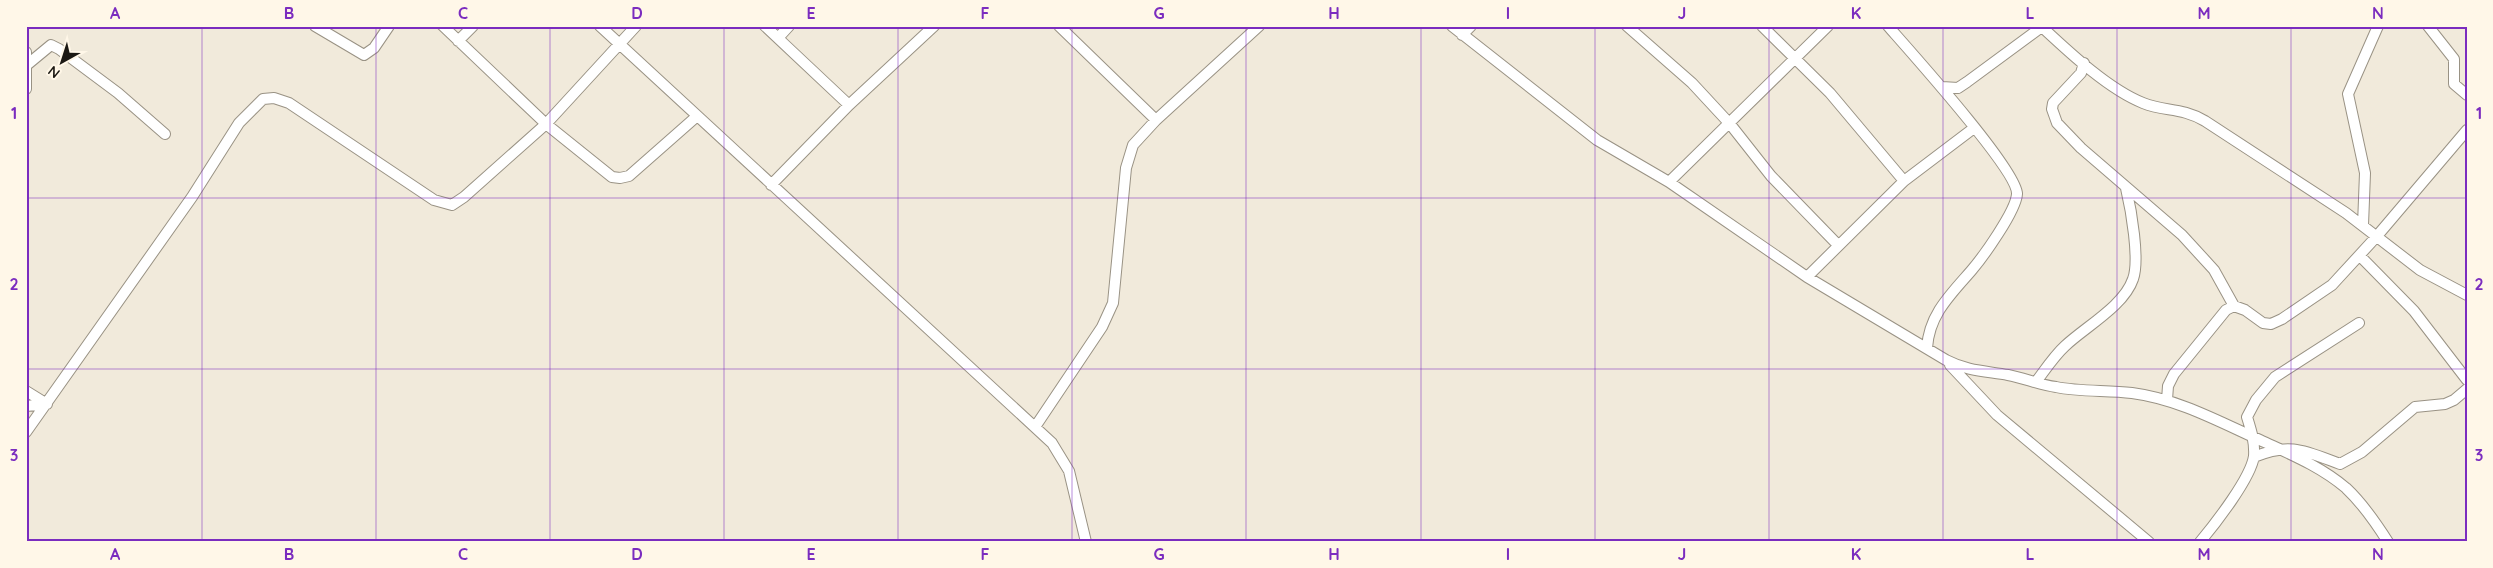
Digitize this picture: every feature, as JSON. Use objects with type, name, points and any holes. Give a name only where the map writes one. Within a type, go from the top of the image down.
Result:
[{"type":"street","points":[[315,26],[364,55],[374,48],[389,26]]},
{"type":"street","points":[[443,26],[546,124],[612,177],[629,176],[696,117]]},
{"type":"street","points":[[458,41],[473,26]]},
{"type":"street","points":[[600,26],[696,117],[1052,443],[1069,471],[1086,542]]},
{"type":"street","points":[[26,432],[192,196],[239,123],[260,101],[274,98],[289,103],[428,196],[444,204],[452,205],[464,198],[546,124],[636,26]]},
{"type":"street","points":[[765,26],[849,105]]},
{"type":"street","points":[[778,38],[789,26]]},
{"type":"street","points":[[771,185],[849,105],[934,26]]},
{"type":"street","points":[[1059,26],[1156,120]]},
{"type":"street","points":[[1035,427],[1110,313],[1115,287],[1129,154],[1137,140],[1156,120],[1259,26]]},
{"type":"street","points":[[1452,26],[1597,140],[1669,182],[1807,277],[1946,360],[1966,370],[2011,375],[2056,387],[2106,390],[2167,400],[2301,458],[2346,488],[2388,542]]},
{"type":"street","points":[[1462,35],[1471,26]]},
{"type":"street","points":[[1627,26],[1692,83],[1730,124],[1771,176],[1838,245]]},
{"type":"street","points":[[1762,26],[1830,93],[1904,181]]},
{"type":"street","points":[[1669,182],[1828,26]]},
{"type":"street","points":[[1888,26],[1942,87],[2016,185],[2016,201],[1980,260],[1935,315],[1930,326],[1927,348]]},
{"type":"street","points":[[2054,26],[2055,39]]},
{"type":"street","points":[[2363,225],[2365,173],[2348,94],[2378,26]]},
{"type":"street","points":[[2428,26],[2454,59],[2454,84],[2467,95]]},
{"type":"street","points":[[1942,87],[1958,88],[2042,27],[2084,63],[2131,98],[2155,107],[2190,112],[2296,178],[2363,225],[2435,280],[2467,295]]},
{"type":"street","points":[[28,64],[51,45],[59,49],[118,93],[165,134]]},
{"type":"street","points":[[26,52],[28,64],[26,89]]},
{"type":"street","points":[[2084,63],[2081,73],[2053,104],[2054,117],[2081,148],[2182,235],[2214,270],[2234,306],[2245,310],[2263,323],[2271,324],[2282,319],[2332,285],[2360,256],[2467,130]]},
{"type":"street","points":[[1807,277],[1838,245],[1863,224],[1904,181],[1974,128]]},
{"type":"street","points":[[2036,382],[2062,348],[2102,315],[2133,281],[2135,271],[2134,243],[2126,188]]},
{"type":"street","points":[[2360,256],[2410,305],[2467,380]]},
{"type":"street","points":[[2167,400],[2168,386],[2174,374],[2226,310],[2234,306]]},
{"type":"street","points":[[2200,542],[2231,500],[2254,457],[2253,437],[2247,417],[2256,400],[2275,377],[2359,323]]},
{"type":"street","points":[[1946,360],[1997,415],[2149,542]]},
{"type":"street","points":[[2254,457],[2291,447],[2340,464],[2362,452],[2415,407],[2445,404],[2454,400],[2467,389]]},
{"type":"street","points":[[26,391],[46,404]]},
{"type":"street","points":[[26,406],[46,404]]}]
